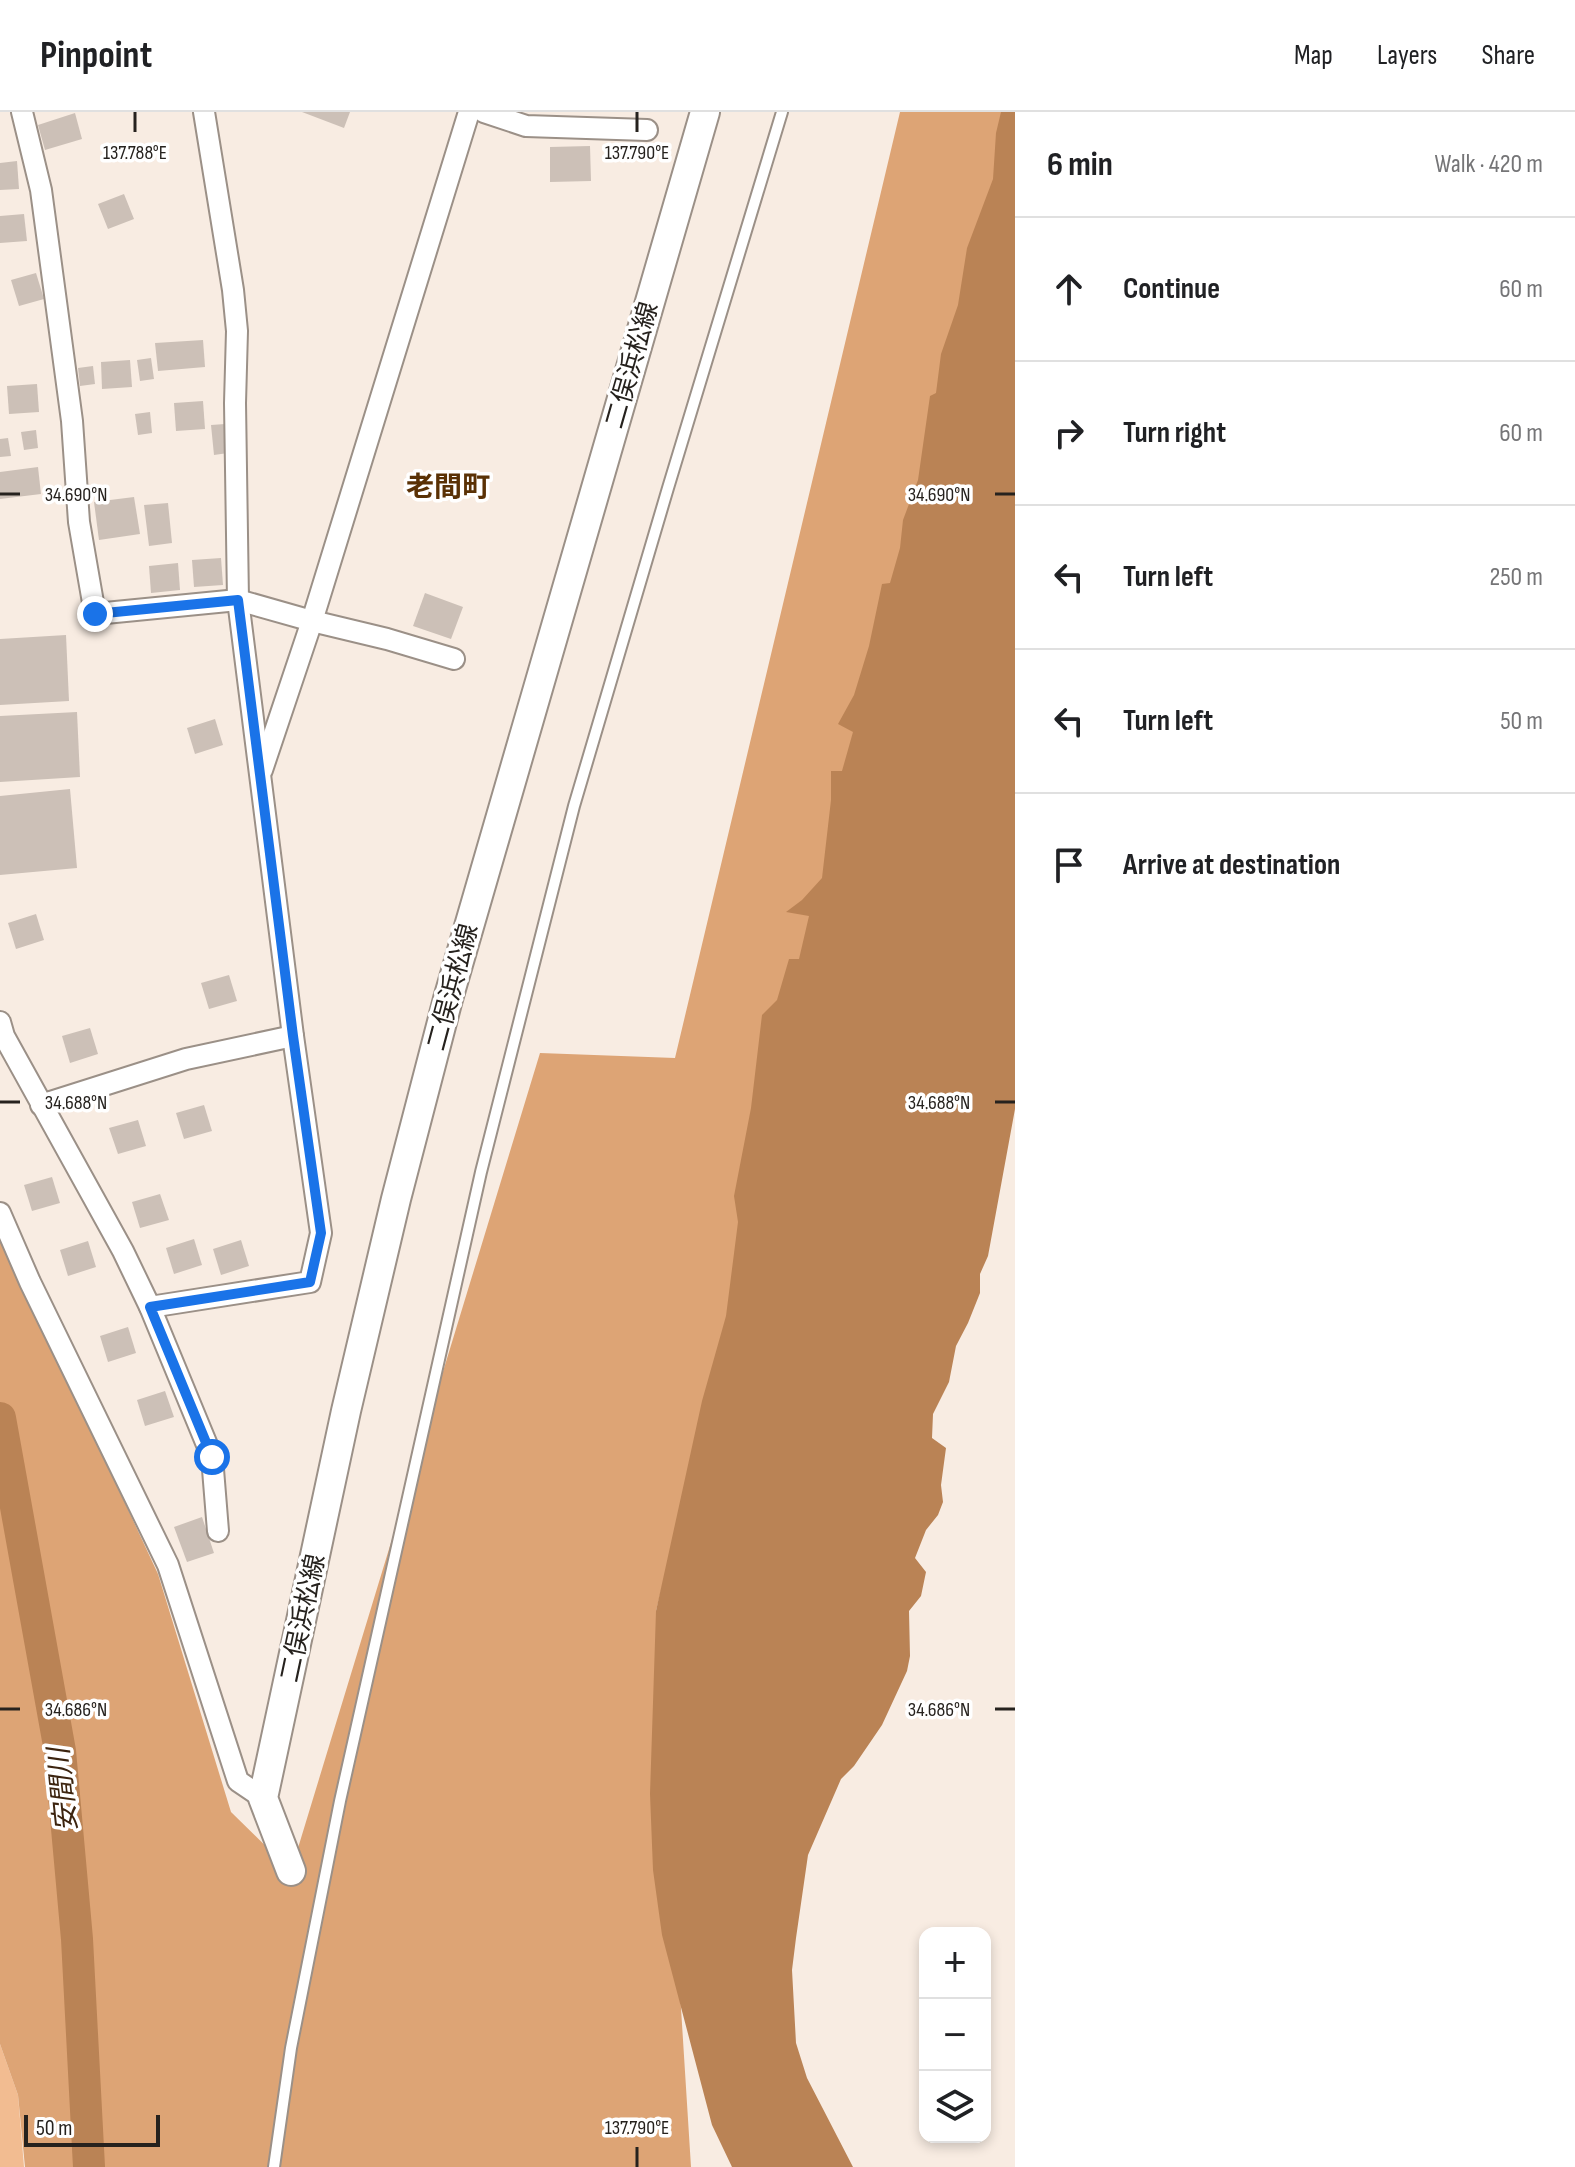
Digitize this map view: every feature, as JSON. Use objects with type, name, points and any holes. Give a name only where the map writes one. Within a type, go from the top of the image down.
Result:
[{"type":"main road","name":"二俣浜松線","points":[[263,1798],[346,1411],[396,1199],[448,999],[705,112]]},
{"type":"main road","points":[[263,1798],[291,1871]]},
{"type":"street","points":[[22,112],[41,190],[72,421],[79,522],[95,614],[238,600],[454,659]]},
{"type":"street","points":[[150,1307],[310,1282],[321,1233],[238,600],[237,331],[204,112]]},
{"type":"street","points":[[261,773],[312,621],[469,112]]},
{"type":"street","points":[[484,112],[526,126],[647,130]]},
{"type":"street","points":[[0,1022],[4,1036],[123,1251],[150,1307],[212,1457],[218,1531]]},
{"type":"street","points":[[41,1105],[186,1059],[293,1036]]},
{"type":"street","points":[[0,1213],[30,1282],[168,1565],[238,1781],[263,1798]]},
{"type":"lane","points":[[274,2167],[291,2048],[340,1801],[481,1172],[574,806],[782,112]]},
{"type":"shaded area","points":[[900,112],[1015,112],[1015,176],[656,1611],[691,2167],[25,2167],[18,2095],[0,2044],[0,1234],[158,1574],[231,1812],[291,1871],[540,1053],[675,1058]]},
{"type":"shaded area","points":[[1001,112],[1015,112],[1015,1109],[988,1256],[980,1274],[980,1293],[956,1346],[949,1382],[933,1414],[932,1438],[946,1448],[941,1485],[943,1502],[938,1515],[926,1530],[915,1558],[926,1572],[921,1596],[909,1611],[910,1656],[907,1671],[882,1725],[854,1766],[841,1779],[808,1855],[792,1970],[796,2043],[807,2078],[853,2167],[732,2167],[712,2125],[662,1935],[653,1870],[650,1794],[656,1611],[702,1401],[726,1316],[738,1222],[734,1196],[751,1108],[762,1015],[777,1000],[789,959],[799,959],[809,916],[786,912],[822,878],[831,800],[831,771],[842,771],[853,732],[838,724],[854,695],[869,646],[882,584],[890,583],[900,548],[903,520],[918,480],[930,396],[936,393],[941,354],[958,305],[967,248],[993,179],[996,133]]},
{"type":"shaded area","points":[[0,2044],[18,2095],[24,2167],[0,2167]]},
{"type":"building","points":[[302,112],[350,112],[344,128]]},
{"type":"building","points":[[75,113],[82,139],[45,150],[38,125]]},
{"type":"building","points":[[590,146],[591,181],[550,182],[550,147]]},
{"type":"building","points":[[17,161],[19,189],[0,190],[0,163]]},
{"type":"building","points":[[124,194],[134,219],[108,229],[98,204]]},
{"type":"building","points":[[24,214],[27,241],[0,243],[0,216]]},
{"type":"building","points":[[36,273],[44,299],[19,306],[11,280]]},
{"type":"building","points":[[203,340],[205,367],[158,371],[155,343]]},
{"type":"building","points":[[151,358],[154,379],[140,381],[137,360]]},
{"type":"building","points":[[130,360],[132,387],[102,389],[101,362]]},
{"type":"building","points":[[93,366],[95,384],[80,386],[78,368]]},
{"type":"building","points":[[37,384],[39,412],[9,414],[7,386]]},
{"type":"building","points":[[203,401],[205,429],[176,431],[174,403]]},
{"type":"building","points":[[150,412],[152,433],[138,435],[135,414]]},
{"type":"building","points":[[225,424],[228,453],[214,455],[211,425]]},
{"type":"building","points":[[36,430],[38,448],[24,450],[21,432]]},
{"type":"building","points":[[8,438],[11,456],[0,457],[0,439]]},
{"type":"building","points":[[38,467],[41,494],[0,499],[0,472]]},
{"type":"building","points":[[134,497],[140,534],[99,540],[94,502]]},
{"type":"building","points":[[168,503],[172,543],[149,546],[144,505]]},
{"type":"building","points":[[221,558],[223,585],[194,587],[192,560]]},
{"type":"building","points":[[178,563],[180,590],[151,593],[149,566]]},
{"type":"building","points":[[425,593],[463,607],[451,639],[413,626]]},
{"type":"building","points":[[66,635],[69,701],[0,705],[0,639]]},
{"type":"building","points":[[77,712],[80,777],[0,782],[0,716]]},
{"type":"building","points":[[215,719],[223,745],[195,754],[187,728]]},
{"type":"building","points":[[70,789],[77,868],[0,875],[0,796]]},
{"type":"building","points":[[36,914],[44,940],[16,949],[8,923]]},
{"type":"building","points":[[229,975],[237,1001],[209,1009],[201,983]]},
{"type":"building","points":[[90,1028],[98,1054],[70,1063],[62,1036]]},
{"type":"building","points":[[204,1105],[212,1131],[184,1139],[176,1113]]},
{"type":"building","points":[[138,1120],[146,1146],[118,1154],[109,1128]]},
{"type":"building","points":[[52,1177],[60,1203],[32,1211],[24,1185]]},
{"type":"building","points":[[160,1194],[169,1220],[140,1228],[132,1202]]},
{"type":"building","points":[[194,1239],[202,1265],[174,1274],[166,1248]]},
{"type":"building","points":[[241,1240],[249,1266],[221,1275],[213,1249]]},
{"type":"building","points":[[88,1241],[96,1267],[68,1276],[60,1250]]},
{"type":"building","points":[[128,1327],[136,1353],[108,1362],[100,1336]]},
{"type":"building","points":[[165,1391],[174,1417],[145,1426],[137,1400]]},
{"type":"building","points":[[202,1517],[214,1553],[187,1562],[174,1527]]},
{"type":"waterway","name":"安間川","points":[[0,1418],[60,1751],[77,1939],[89,2167]]},
{"type":"district","name":"老間町","points":[[448,486]]},
{"type":"route","points":[[95,614],[238,600],[321,1233],[310,1282],[150,1307],[212,1457]]}]
